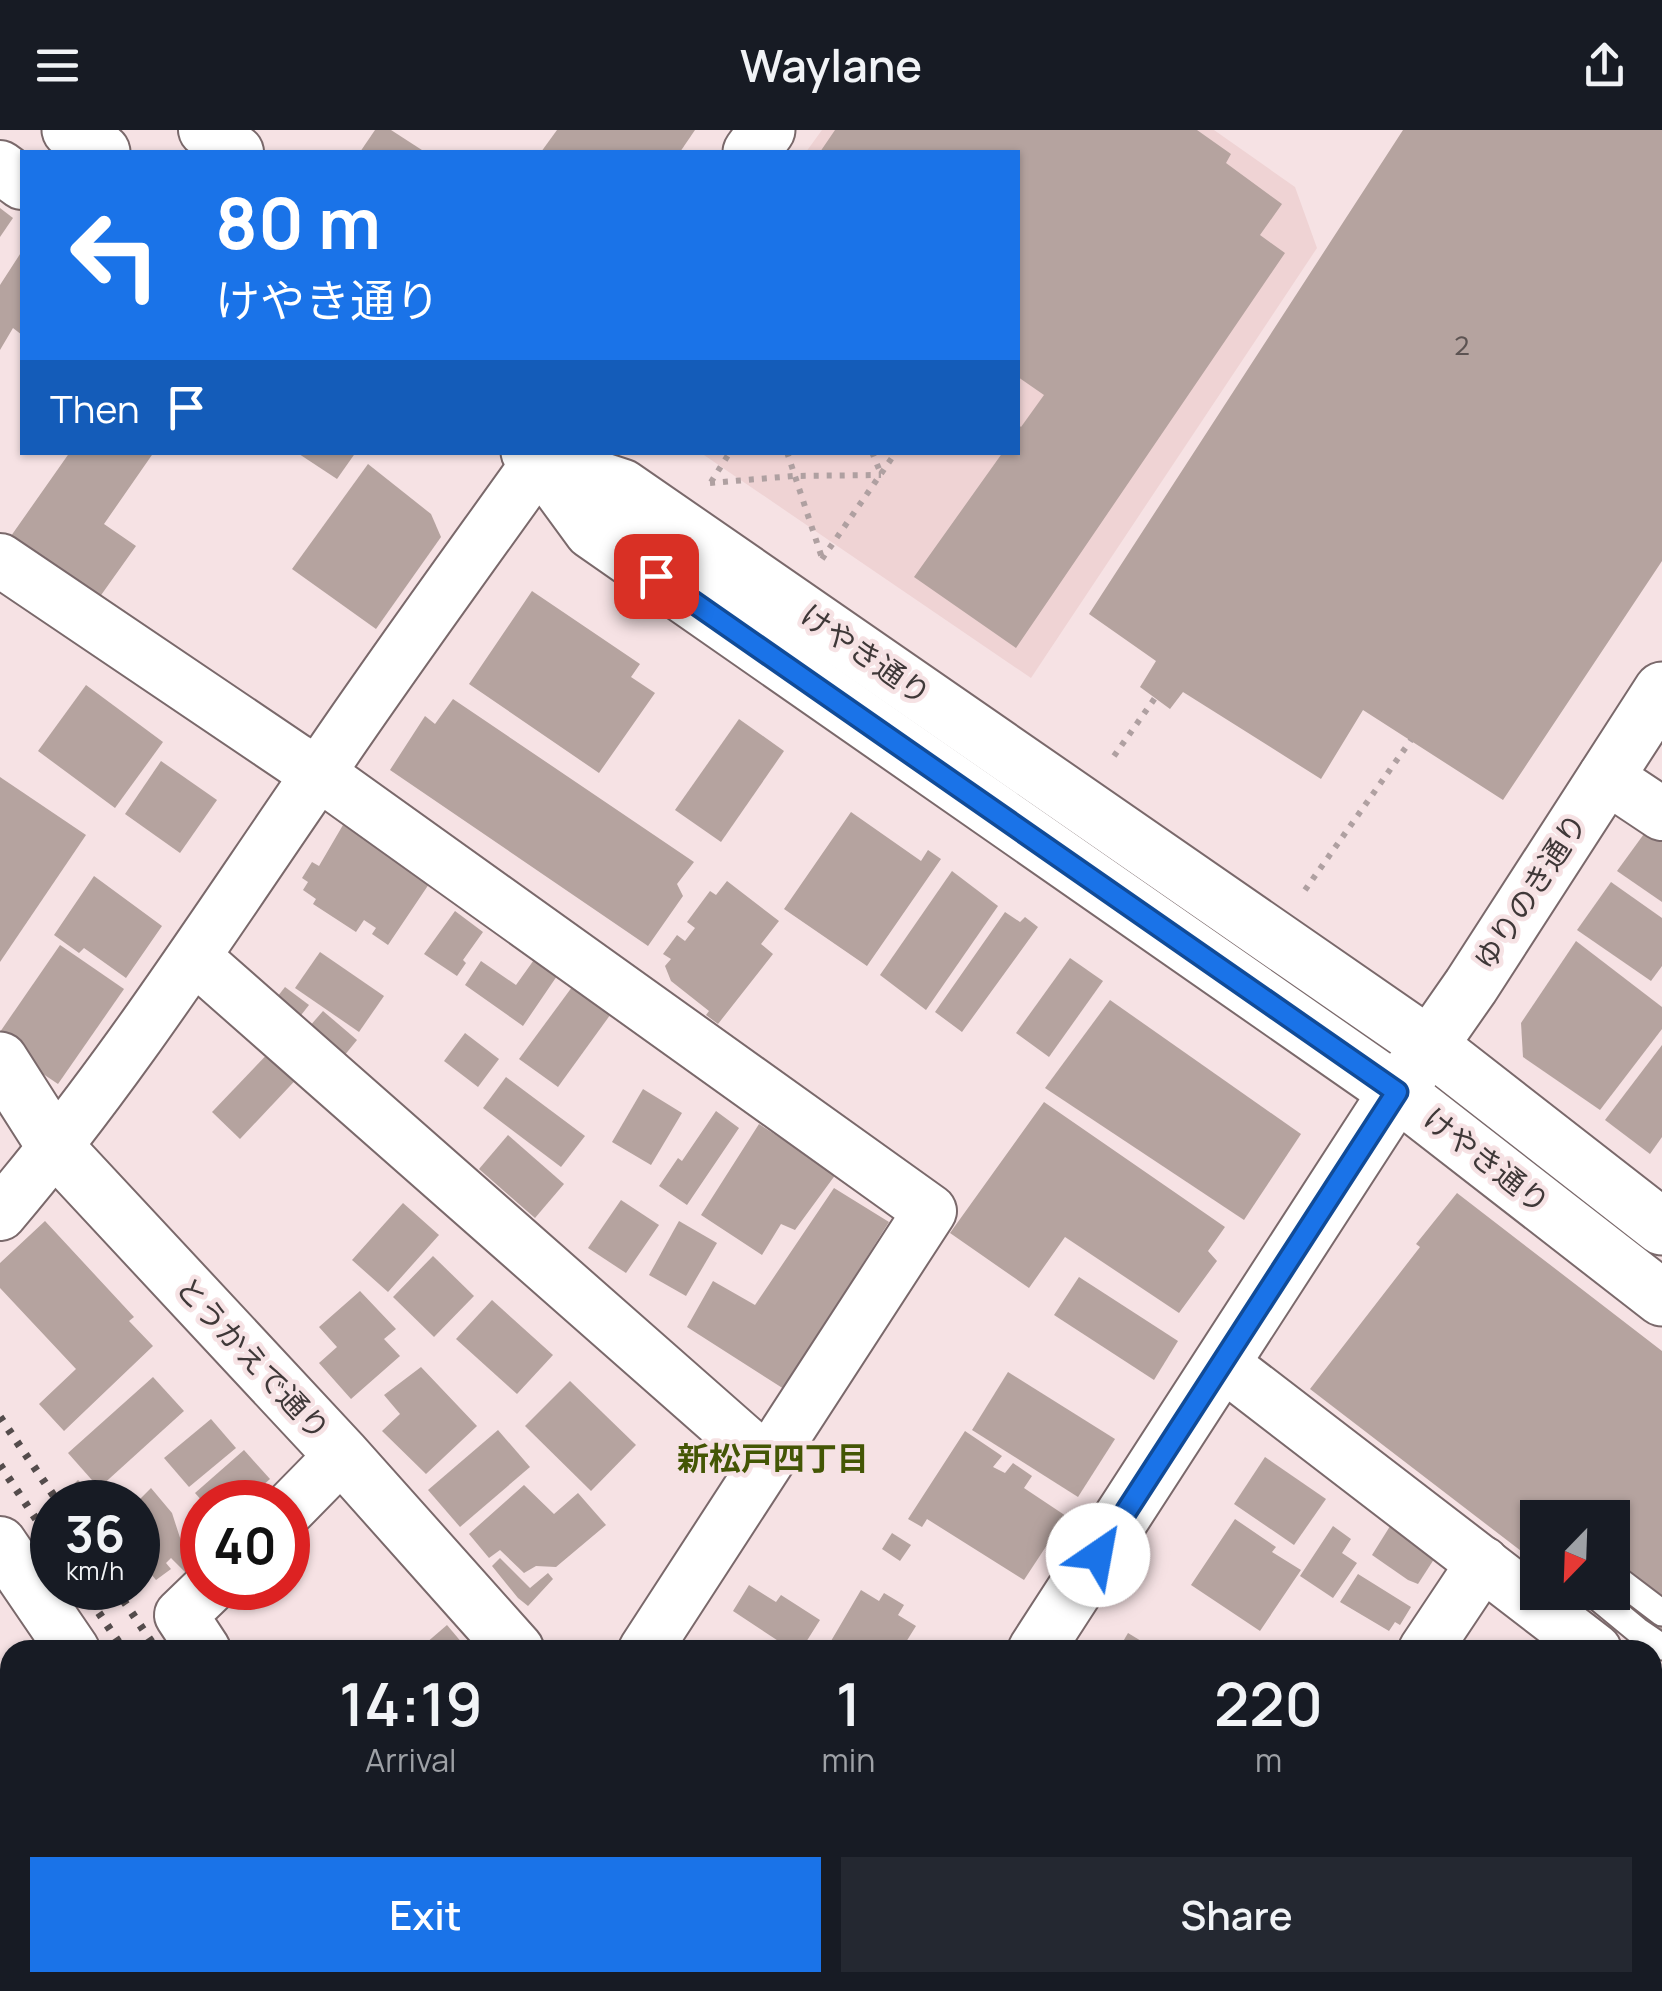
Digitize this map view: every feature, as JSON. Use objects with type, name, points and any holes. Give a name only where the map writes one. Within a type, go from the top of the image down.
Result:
[{"type":"street","points":[[70,130],[99,150]]},
{"type":"street","points":[[205,130],[234,150]]},
{"type":"street","points":[[0,1214],[56,1148],[194,957],[538,455]]},
{"type":"street","name":"けやき通り","points":[[538,455],[622,487],[1430,1046],[1662,1227]]},
{"type":"street","name":"けやき通り","points":[[538,455],[592,531],[1397,1092],[1662,1298]]},
{"type":"street","points":[[0,560],[318,773],[930,1211],[651,1640]]},
{"type":"street","name":"ゆりのき通り","points":[[1043,1640],[1662,690]]},
{"type":"street","points":[[1605,776],[1662,814]]},
{"type":"street","points":[[194,957],[766,1461]]},
{"type":"street","name":"とうかえで通り","points":[[0,1060],[56,1148],[342,1455],[507,1640]]},
{"type":"street","points":[[1222,1364],[1582,1640]]},
{"type":"street","points":[[310,1488],[342,1455]]},
{"type":"street","points":[[0,1543],[66,1640]]},
{"type":"street","points":[[1432,1640],[1483,1564]]},
{"type":"street","points":[[186,1610],[181,1615],[197,1640]]},
{"type":"lane","points":[[1630,1589],[1662,1614]]},
{"type":"lane","points":[[1612,1610],[1651,1640]]},
{"type":"path","points":[[728,455],[710,483],[794,476],[881,475]]},
{"type":"path","points":[[788,455],[822,559],[894,455]]},
{"type":"path","points":[[873,455],[881,475]]},
{"type":"path","points":[[1114,756],[1155,698]]},
{"type":"path","points":[[1305,890],[1410,740]]},
{"type":"shaded area","points":[[822,130],[1214,130],[1295,187],[1317,248],[1031,678],[704,455],[1020,455],[1020,150],[807,150]]},
{"type":"building","points":[[375,130],[391,130],[422,150],[361,150]]},
{"type":"building","points":[[557,130],[695,130],[681,150],[542,150]]},
{"type":"building","points":[[835,130],[1197,130],[1231,154],[1226,163],[1282,204],[1260,235],[1285,253],[1016,648],[914,577],[1001,455],[1020,455],[1020,426],[1044,395],[1020,378],[1020,150],[821,150]]},
{"type":"building","points":[[1403,130],[1662,130],[1662,561],[1503,800],[1363,710],[1321,779],[1183,692],[1170,709],[1140,687],[1156,661],[1089,614]]},
{"type":"building","points":[[0,208],[13,218],[0,237]]},
{"type":"building","points":[[20,254],[20,333],[13,328],[0,350],[0,285]]},
{"type":"building","points":[[68,455],[152,455],[104,524],[136,546],[99,598],[11,536]]},
{"type":"building","points":[[301,455],[354,455],[337,479]]},
{"type":"building","points":[[368,464],[431,514],[441,537],[376,629],[292,569]]},
{"type":"building","points":[[532,591],[640,664],[631,677],[655,693],[599,773],[469,684]]},
{"type":"building","points":[[86,685],[163,742],[115,808],[38,751]]},
{"type":"building","points":[[453,699],[694,862],[677,884],[683,896],[648,946],[390,770],[425,716],[435,724]]},
{"type":"building","points":[[739,719],[784,751],[721,842],[675,810]]},
{"type":"building","points":[[161,761],[217,800],[180,853],[125,814]]},
{"type":"building","points":[[0,777],[86,835],[0,962]]},
{"type":"building","points":[[851,812],[921,861],[928,850],[941,859],[867,966],[784,909]]},
{"type":"building","points":[[343,825],[429,884],[388,945],[372,934],[376,928],[364,920],[356,932],[313,904],[316,899],[303,890],[308,882],[302,878],[312,862],[319,866]]},
{"type":"building","points":[[1649,827],[1662,837],[1662,902],[1617,871]]},
{"type":"building","points":[[952,871],[998,906],[926,1010],[880,975]]},
{"type":"building","points":[[94,876],[162,926],[126,978],[84,948],[79,953],[54,935]]},
{"type":"building","points":[[727,881],[779,921],[761,944],[773,954],[718,1024],[706,1015],[709,1011],[671,981],[665,966],[671,959],[663,954],[677,935],[685,941],[695,928],[687,922],[710,891],[716,895]]},
{"type":"building","points":[[1611,882],[1662,918],[1662,966],[1651,981],[1577,930]]},
{"type":"building","points":[[455,911],[483,932],[457,976],[424,954]]},
{"type":"building","points":[[1005,912],[1020,922],[1025,917],[1038,927],[962,1032],[935,1012]]},
{"type":"building","points":[[1576,941],[1662,1007],[1662,1029],[1600,1110],[1523,1057],[1521,1023]]},
{"type":"building","points":[[60,945],[124,989],[58,1084],[0,1045],[0,1032]]},
{"type":"building","points":[[320,952],[384,996],[359,1032],[295,988]]},
{"type":"building","points":[[536,957],[559,973],[523,1026],[465,985],[481,961],[516,985]]},
{"type":"building","points":[[1070,958],[1103,981],[1049,1057],[1016,1033]]},
{"type":"building","points":[[575,983],[613,1011],[558,1087],[519,1059]]},
{"type":"building","points":[[285,987],[309,1005],[298,1019],[274,1001]]},
{"type":"building","points":[[1110,1000],[1301,1134],[1244,1220],[1045,1088]]},
{"type":"building","points":[[323,1011],[357,1040],[344,1056],[309,1027]]},
{"type":"building","points":[[465,1033],[499,1059],[478,1087],[444,1061]]},
{"type":"building","points":[[277,1044],[305,1070],[240,1139],[212,1112]]},
{"type":"building","points":[[1662,1045],[1662,1137],[1650,1154],[1605,1120]]},
{"type":"building","points":[[506,1077],[585,1136],[561,1167],[483,1108]]},
{"type":"building","points":[[643,1089],[682,1113],[651,1165],[612,1142]]},
{"type":"building","points":[[1044,1102],[1225,1227],[1208,1251],[1217,1261],[1179,1313],[1065,1237],[1029,1288],[950,1233]]},
{"type":"building","points":[[716,1111],[739,1128],[687,1205],[659,1186],[678,1158],[682,1161]]},
{"type":"building","points":[[759,1124],[836,1174],[795,1230],[781,1224],[762,1255],[701,1215]]},
{"type":"building","points":[[508,1135],[564,1184],[535,1218],[479,1169]]},
{"type":"building","points":[[834,1188],[889,1222],[784,1389],[687,1327],[713,1281],[755,1305]]},
{"type":"building","points":[[1457,1193],[1662,1351],[1662,1640],[1636,1640],[1597,1610],[1630,1610],[1630,1500],[1520,1500],[1520,1550],[1310,1389],[1420,1247],[1416,1244]]},
{"type":"building","points":[[621,1200],[659,1225],[626,1273],[588,1248]]},
{"type":"building","points":[[403,1203],[439,1235],[388,1292],[352,1260]]},
{"type":"building","points":[[45,1221],[134,1317],[129,1321],[153,1346],[64,1431],[39,1404],[76,1369],[0,1288],[0,1263]]},
{"type":"building","points":[[679,1221],[717,1243],[686,1296],[649,1275]]},
{"type":"building","points":[[433,1256],[474,1296],[434,1337],[393,1297]]},
{"type":"building","points":[[1079,1277],[1178,1341],[1154,1380],[1054,1315]]},
{"type":"building","points":[[360,1291],[396,1329],[384,1339],[400,1356],[351,1399],[319,1363],[337,1347],[319,1327]]},
{"type":"building","points":[[492,1300],[553,1355],[517,1394],[456,1339]]},
{"type":"building","points":[[421,1367],[477,1426],[426,1474],[382,1431],[400,1414],[384,1395]]},
{"type":"building","points":[[1008,1372],[1115,1439],[1078,1497],[972,1430]]},
{"type":"building","points":[[153,1377],[184,1411],[108,1480],[92,1480],[68,1453]]},
{"type":"building","points":[[570,1381],[636,1445],[591,1491],[525,1426]]},
{"type":"building","points":[[211,1419],[236,1448],[197,1480],[183,1480],[164,1458]]},
{"type":"building","points":[[498,1430],[530,1467],[460,1527],[428,1490]]},
{"type":"building","points":[[965,1431],[1002,1456],[993,1467],[1005,1473],[1013,1463],[1032,1476],[1024,1488],[1066,1516],[1024,1580],[927,1519],[922,1527],[908,1519]]},
{"type":"building","points":[[244,1450],[270,1479],[269,1480],[210,1480]]},
{"type":"building","points":[[1265,1457],[1326,1499],[1294,1545],[1234,1504]]},
{"type":"building","points":[[524,1485],[554,1514],[578,1493],[606,1525],[556,1567],[536,1566],[524,1573],[500,1550],[489,1558],[469,1534]]},
{"type":"building","points":[[160,1499],[172,1513],[180,1538],[180,1567],[171,1558],[166,1563],[171,1569],[160,1577]]},
{"type":"building","points":[[1235,1519],[1276,1547],[1272,1552],[1301,1570],[1260,1631],[1191,1585]]},
{"type":"building","points":[[1392,1523],[1438,1553],[1418,1584],[1372,1555]]},
{"type":"building","points":[[1333,1526],[1351,1539],[1342,1553],[1357,1563],[1333,1598],[1300,1576]]},
{"type":"building","points":[[892,1533],[911,1545],[900,1561],[882,1549]]},
{"type":"building","points":[[500,1558],[530,1588],[548,1573],[553,1579],[528,1606],[492,1566]]},
{"type":"building","points":[[1358,1574],[1411,1607],[1400,1625],[1395,1622],[1389,1631],[1340,1602]]},
{"type":"building","points":[[749,1585],[776,1602],[781,1595],[820,1620],[807,1640],[777,1640],[733,1611]]},
{"type":"building","points":[[861,1590],[879,1601],[884,1593],[904,1605],[898,1615],[916,1626],[907,1640],[832,1640]]},
{"type":"building","points":[[447,1625],[460,1640],[430,1640]]},
{"type":"railway","points":[[0,1417],[43,1480]]},
{"type":"railway","points":[[0,1465],[30,1510]]},
{"type":"railway","points":[[97,1610],[117,1640]]},
{"type":"railway","points":[[130,1610],[150,1640]]},
{"type":"district","name":"新松戸四丁目","points":[[773,1459]]},
{"type":"route","points":[[656,576],[1397,1092],[1098,1555]]}]
